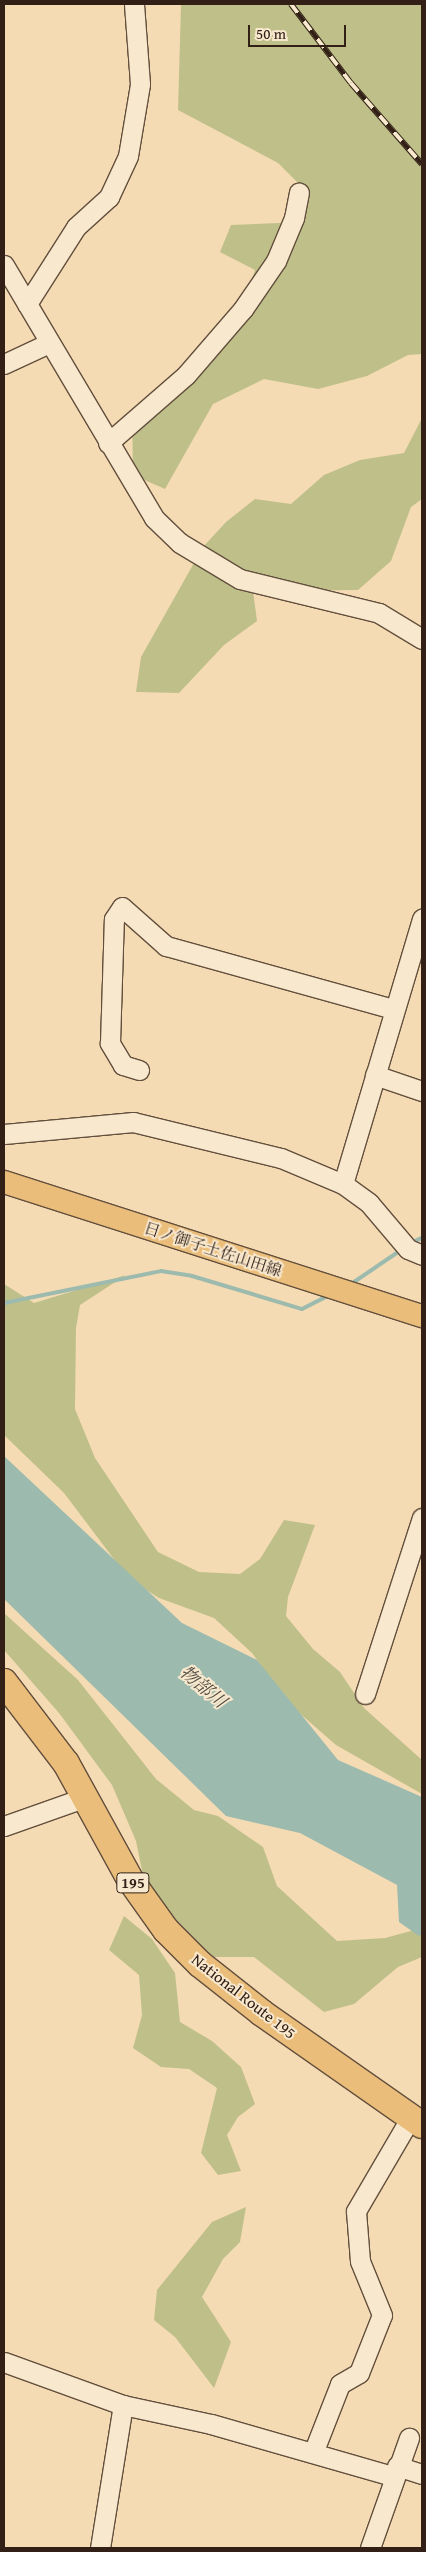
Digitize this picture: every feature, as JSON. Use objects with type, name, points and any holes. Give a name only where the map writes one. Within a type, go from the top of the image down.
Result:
[{"type":"highway","name":"National Route 195","points":[[4,1682],[66,1763],[131,1881],[166,1930],[200,1964],[416,2121]]},
{"type":"main road","name":"日ノ御子土佐山田線","points":[[4,1182],[422,1316]]},
{"type":"street","points":[[27,304],[76,227],[109,197],[128,156],[140,84],[134,4]]},
{"type":"street","points":[[108,443],[186,375],[243,309],[276,261],[294,218],[299,192]]},
{"type":"street","points":[[4,265],[154,518],[211,563],[240,579],[283,593],[379,612],[422,639]]},
{"type":"street","points":[[4,364],[49,343]]},
{"type":"street","points":[[139,1070],[123,1065],[110,1043],[114,919],[122,907],[166,946],[393,1009]]},
{"type":"street","points":[[343,1184],[393,1009],[422,919]]},
{"type":"street","points":[[375,1075],[422,1091]]},
{"type":"street","points":[[4,1134],[133,1122],[281,1158],[343,1184],[369,1203],[408,1249],[422,1255]]},
{"type":"street","points":[[365,1694],[422,1518]]},
{"type":"street","points":[[4,1826],[86,1797]]},
{"type":"street","points":[[313,2453],[340,2384],[359,2373],[382,2315],[360,2261],[356,2211],[416,2121]]},
{"type":"street","points":[[4,2362],[123,2404],[313,2453],[395,2471],[422,2474]]},
{"type":"street","points":[[100,2548],[123,2404]]},
{"type":"street","points":[[370,2548],[395,2471],[409,2438]]},
{"type":"green space","points":[[181,4],[422,4],[422,354],[408,355],[367,376],[318,389],[264,379],[213,404],[165,489],[133,475],[132,410],[241,312],[255,270],[220,252],[231,225],[304,222],[310,195],[278,163],[178,110]]},
{"type":"green space","points":[[422,418],[422,499],[411,507],[391,561],[358,590],[253,591],[257,621],[224,645],[179,693],[136,692],[141,657],[203,547],[226,522],[255,499],[291,504],[324,475],[360,460],[404,453]]},
{"type":"green space","points":[[126,1275],[80,1305],[76,1328],[75,1409],[95,1458],[158,1552],[199,1572],[240,1574],[260,1559],[284,1520],[315,1525],[288,1597],[286,1616],[313,1649],[340,1672],[364,1708],[422,1760],[422,1794],[336,1745],[289,1704],[252,1653],[214,1618],[159,1598],[129,1579],[64,1493],[4,1435],[4,1284],[34,1303]]},
{"type":"green space","points":[[4,1613],[78,1680],[156,1779],[194,1810],[218,1816],[263,1847],[277,1886],[337,1941],[385,1938],[422,1928],[422,1957],[398,1967],[354,2004],[324,2012],[254,1957],[209,1957],[146,1890],[136,1841],[112,1785],[59,1713],[4,1650]]},
{"type":"green space","points":[[124,1916],[152,1939],[175,1973],[180,2022],[212,2041],[241,2067],[255,2104],[238,2117],[227,2135],[241,2171],[218,2175],[201,2153],[217,2088],[189,2069],[161,2067],[133,2048],[142,2015],[139,1975],[109,1950]]},
{"type":"green space","points":[[246,2207],[240,2242],[223,2259],[202,2297],[231,2342],[214,2388],[175,2337],[154,2320],[157,2290],[212,2222]]},
{"type":"water","name":"物部川","points":[[4,1456],[182,1623],[257,1660],[338,1760],[422,1797],[422,1934],[419,1936],[399,1922],[397,1885],[300,1833],[226,1816],[4,1599]]},
{"type":"waterway","points":[[410,1243],[422,1238]]},
{"type":"waterway","points":[[351,1284],[401,1250]]},
{"type":"waterway","points":[[4,1303],[161,1271],[192,1276],[302,1309],[329,1295]]},
{"type":"railway","points":[[291,4],[351,83],[422,164]]}]
